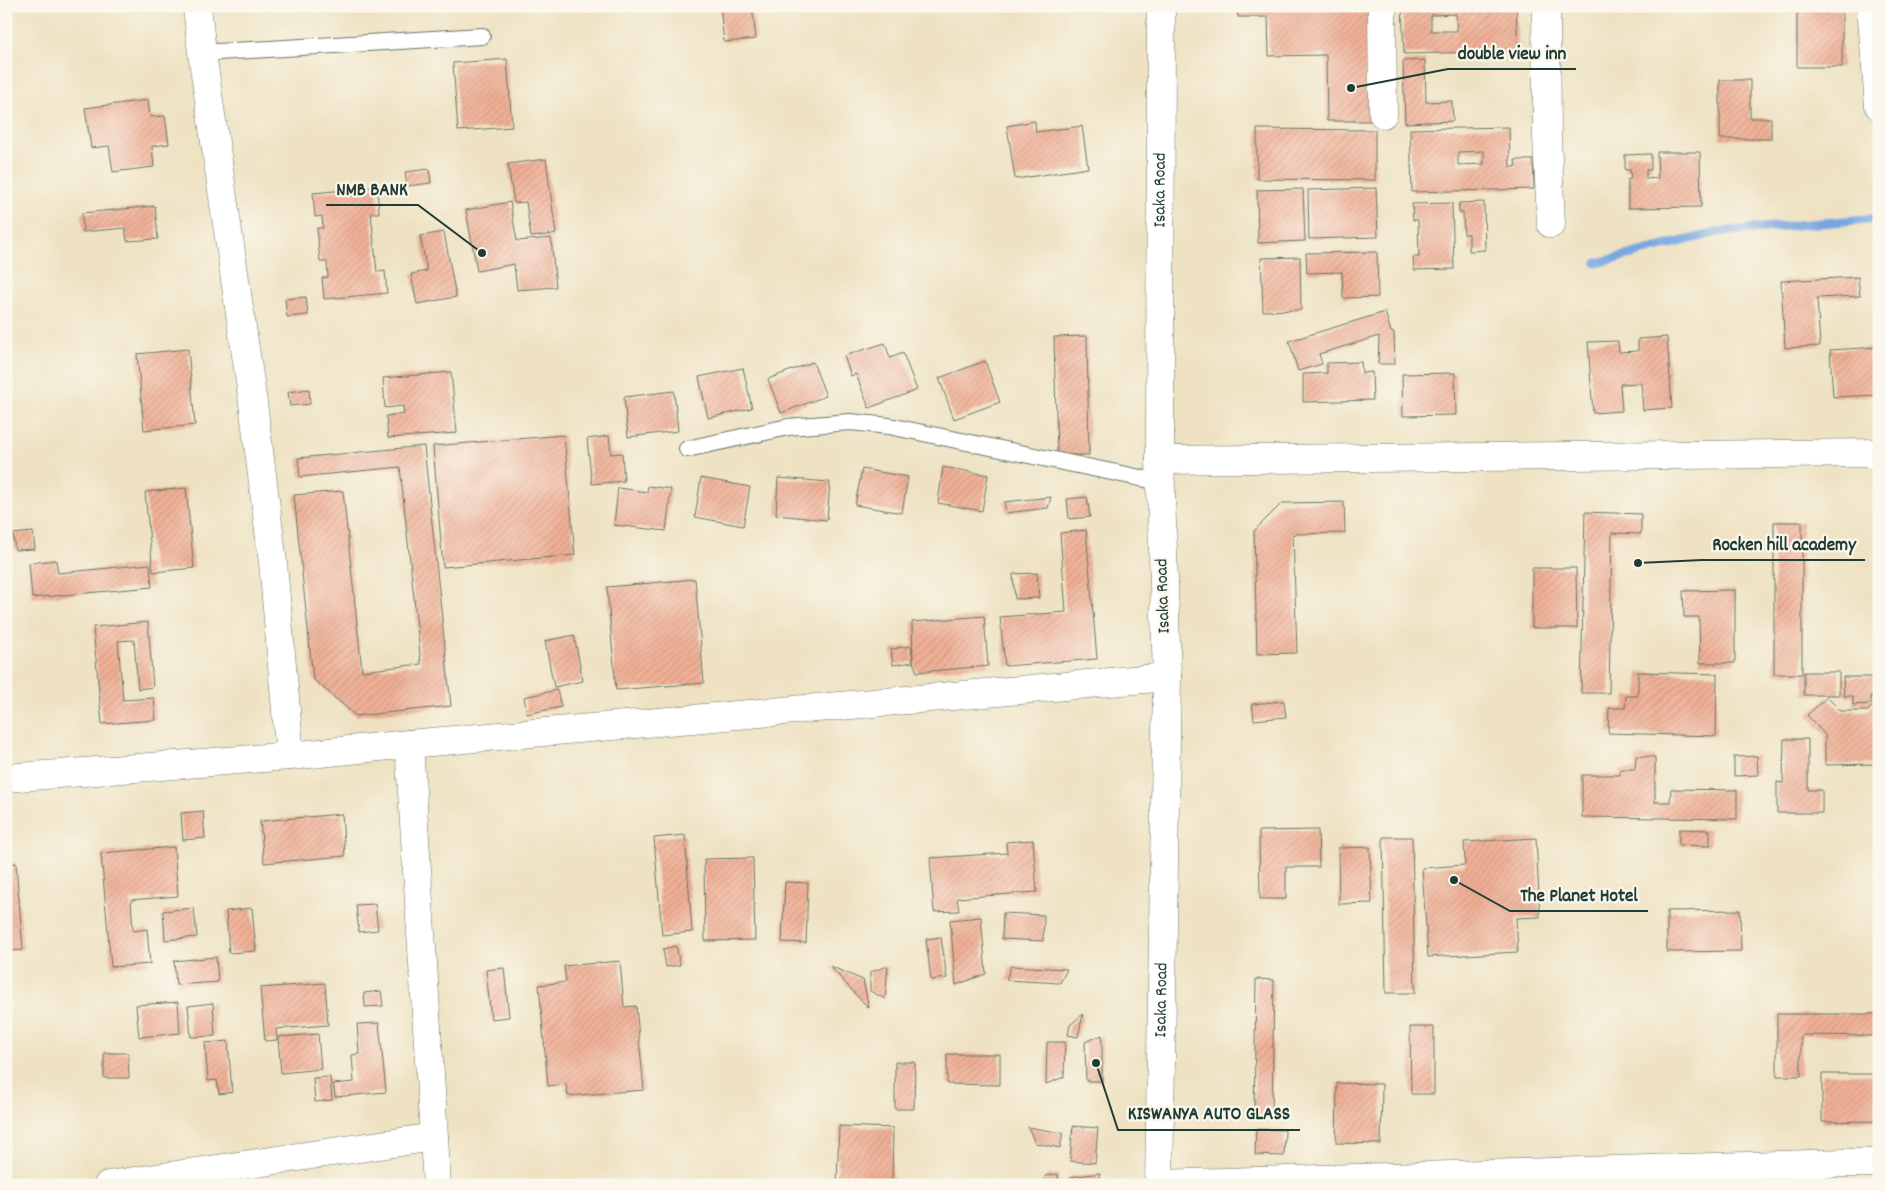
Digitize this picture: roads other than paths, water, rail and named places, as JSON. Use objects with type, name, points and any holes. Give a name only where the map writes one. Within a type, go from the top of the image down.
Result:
[{"type":"street","points":[[197,6],[270,535],[290,756]]},
{"type":"street","name":"Isaka Road","points":[[1159,1184],[1167,677],[1161,470],[1162,6]]},
{"type":"street","points":[[1382,6],[1383,114]]},
{"type":"street","points":[[1546,6],[1547,136],[1551,224]]},
{"type":"street","points":[[1871,6],[1879,106]]},
{"type":"street","points":[[1161,470],[1879,453]]},
{"type":"street","points":[[6,778],[290,756],[1167,677]]},
{"type":"street","points":[[409,744],[437,1185]]},
{"type":"street","points":[[108,1185],[434,1137]]},
{"type":"street","points":[[1159,1184],[1846,1174],[1879,1163]]},
{"type":"lane","points":[[202,53],[482,36]]},
{"type":"lane","points":[[687,450],[788,427],[850,422],[890,426],[1155,481],[1161,470]]},
{"type":"waterway","points":[[1597,263],[1718,232],[1879,218]]},
{"type":"place","name":"double view inn","points":[[1351,88]]},
{"type":"place","name":"NMB BANK","points":[[482,253]]},
{"type":"place","name":"Rocken hill academy","points":[[1638,563]]},
{"type":"place","name":"The Planet Hotel","points":[[1454,880]]},
{"type":"place","name":"KISWANYA AUTO GLASS","points":[[1096,1063]]}]
